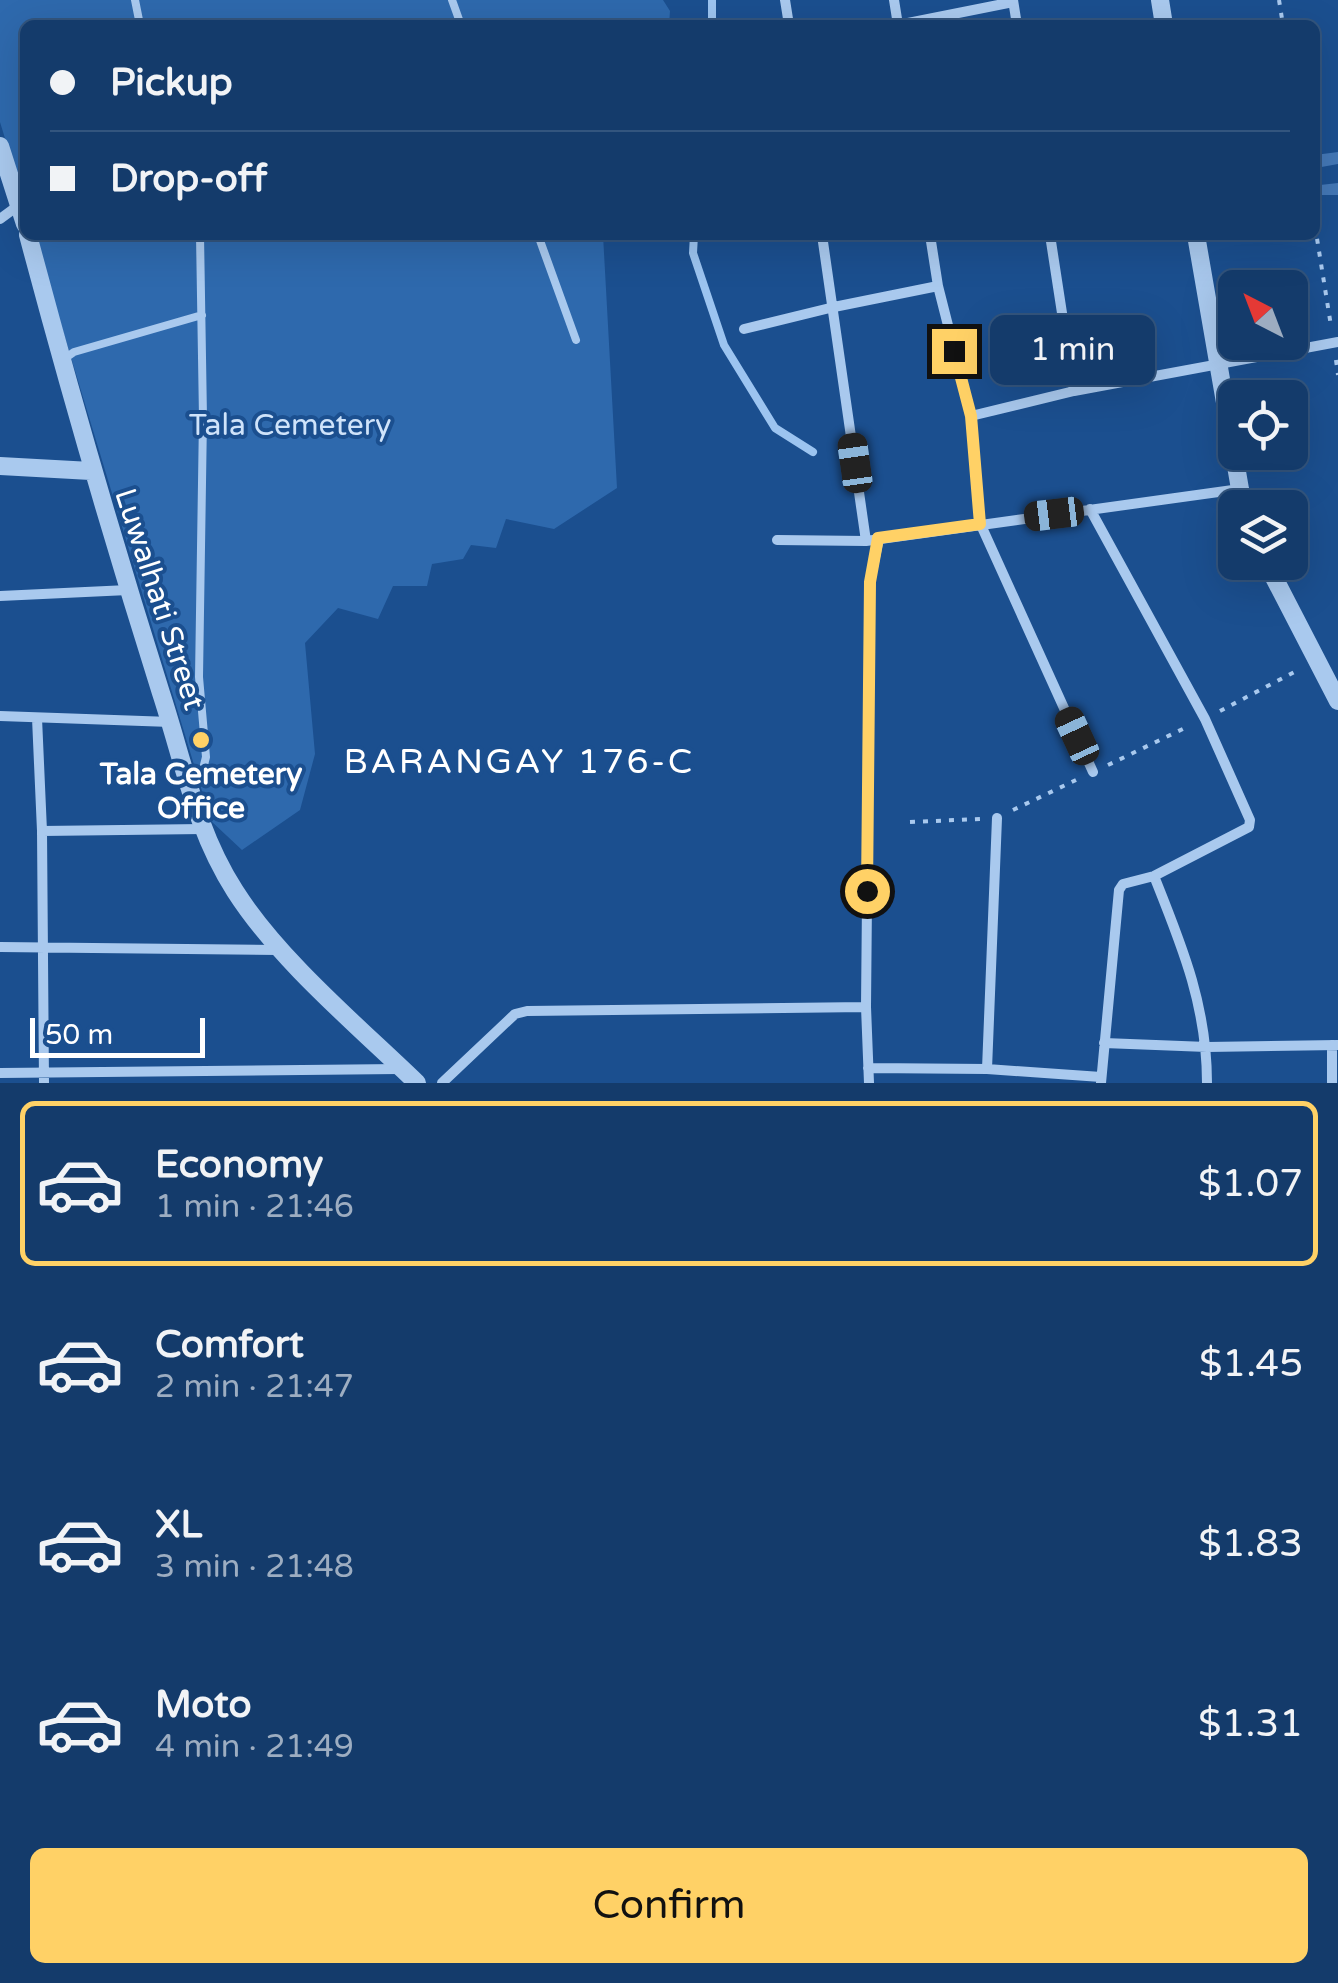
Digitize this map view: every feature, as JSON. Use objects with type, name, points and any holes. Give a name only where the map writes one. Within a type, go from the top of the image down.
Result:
[{"type":"street","points":[[922,20],[1013,1]]},
{"type":"street","points":[[0,146],[20,204],[0,219]]},
{"type":"street","name":"Luwalhati Street","points":[[29,240],[91,470],[203,830],[234,891],[282,950],[417,1083]]},
{"type":"street","points":[[823,240],[872,540],[866,1007],[869,1083]]},
{"type":"street","points":[[931,240],[938,286],[971,416],[980,524],[1093,772]]},
{"type":"street","points":[[1051,240],[1074,391]]},
{"type":"street","points":[[777,540],[872,540],[1240,489],[1197,240]]},
{"type":"street","points":[[744,329],[938,286]]},
{"type":"street","points":[[971,416],[1074,391],[1336,342]]},
{"type":"street","points":[[0,466],[91,470]]},
{"type":"street","points":[[868,1068],[987,1069],[1101,1080],[1118,890],[1122,884],[1154,876],[1249,827],[1250,820],[1205,719],[1090,509]]},
{"type":"street","points":[[1276,580],[1338,701]]},
{"type":"street","points":[[0,596],[128,590]]},
{"type":"street","points":[[0,716],[171,722]]},
{"type":"street","points":[[37,718],[44,1078]]},
{"type":"street","points":[[987,1069],[997,818]]},
{"type":"street","points":[[42,830],[203,830]]},
{"type":"street","points":[[1154,876],[1192,970],[1208,1047],[1208,1083]]},
{"type":"street","points":[[0,947],[282,950]]},
{"type":"street","points":[[442,1083],[514,1014],[527,1010],[866,1007]]},
{"type":"street","points":[[1104,1043],[1208,1047],[1335,1045],[1332,1083]]},
{"type":"street","points":[[0,1073],[44,1078],[402,1068]]},
{"type":"lane","points":[[188,783],[201,777],[206,757],[199,677],[200,240]]},
{"type":"lane","points":[[540,240],[576,340]]},
{"type":"lane","points":[[62,361],[74,352],[202,315]]},
{"type":"path","points":[[1318,240],[1336,342]]},
{"type":"path","points":[[910,822],[997,818],[1205,719],[1318,660]]},
{"type":"green space","points":[[0,0],[663,0],[670,11],[669,20],[20,20],[20,188],[0,122]]},
{"type":"green space","name":"Tala Cemetery","points":[[36,240],[603,240],[617,488],[554,529],[506,519],[496,548],[471,545],[463,559],[432,564],[427,586],[393,586],[378,619],[338,608],[305,643],[315,754],[300,810],[242,850],[211,821]]},
{"type":"building","points":[[1338,152],[1338,164],[1320,167],[1320,154]]},
{"type":"building","points":[[1338,183],[1338,195],[1320,195],[1320,185]]},
{"type":"waterway","points":[[712,0],[712,20]]},
{"type":"waterway","points":[[694,240],[693,253],[724,345],[775,428],[813,452]]},
{"type":"place","name":"Tala Cemetery Office","points":[[201,740]]},
{"type":"district","name":"BARANGAY 176-C","points":[[519,761]]},
{"type":"route","points":[[867,891],[870,582],[878,538],[980,524],[971,416],[954,351]]}]
